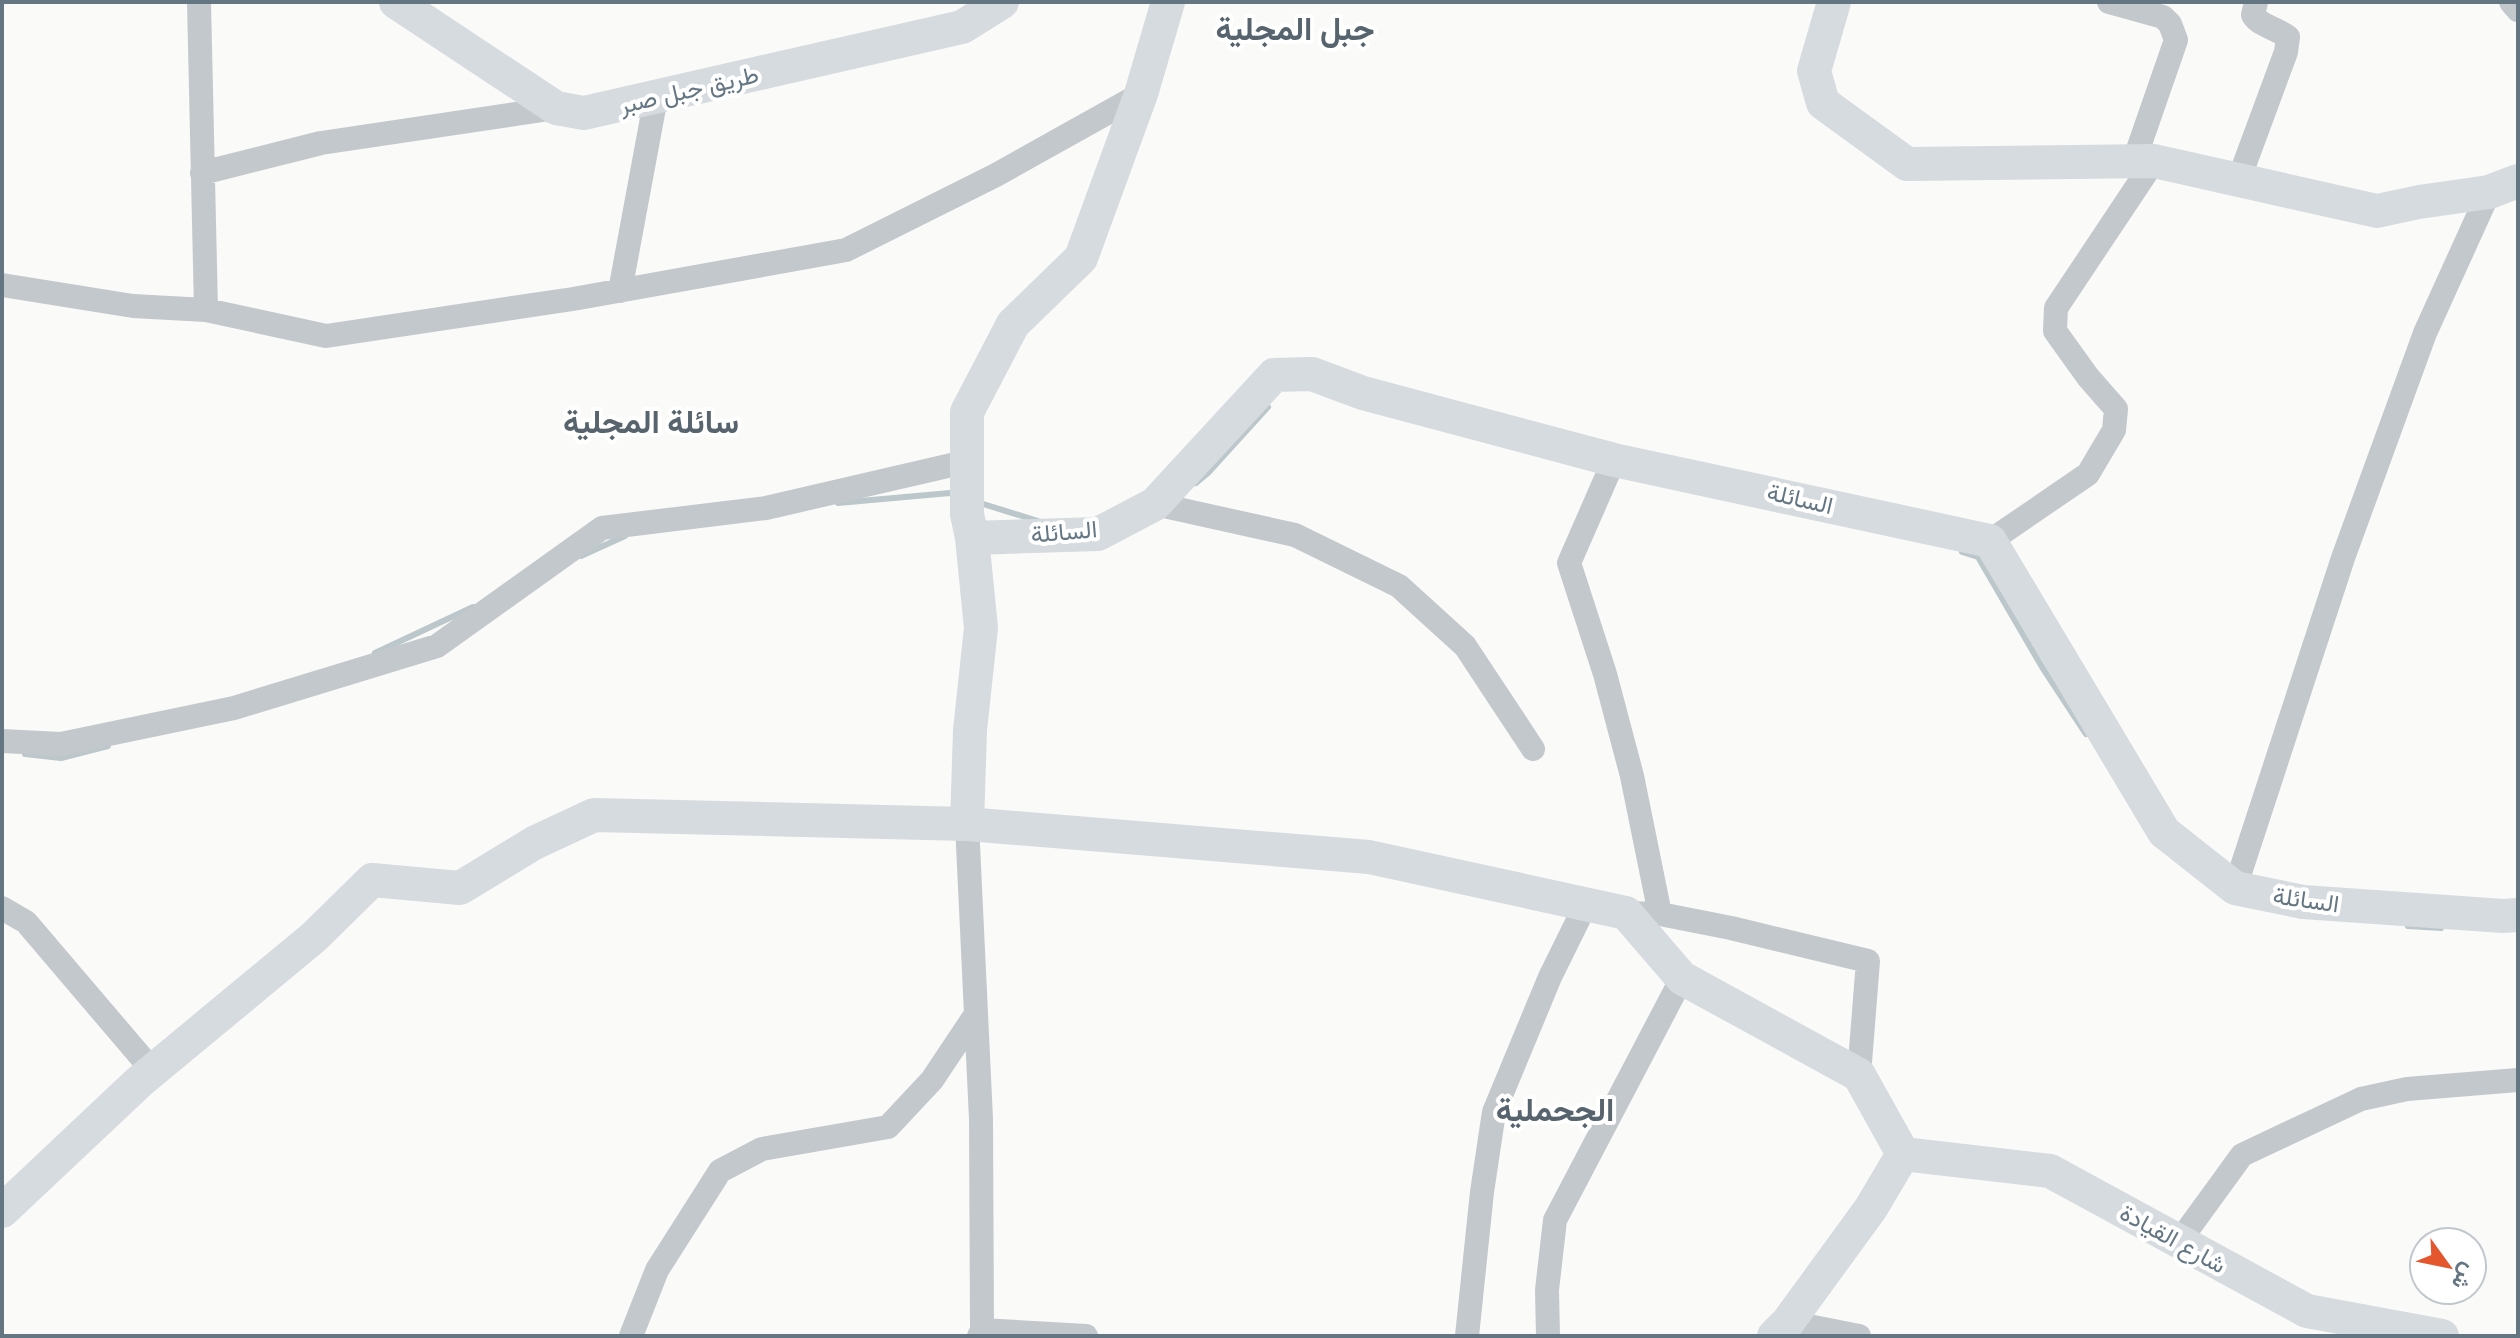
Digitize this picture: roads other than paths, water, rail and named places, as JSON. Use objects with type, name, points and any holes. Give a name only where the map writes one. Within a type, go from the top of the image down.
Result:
[{"type":"street","points":[[199,2],[206,310]]},
{"type":"street","name":"طريق جبل صبر","points":[[396,2],[556,108],[584,113],[962,27],[1002,2]]},
{"type":"street","points":[[1086,1336],[980,1333],[981,1119],[967,824],[970,730],[981,628],[967,514],[967,412],[1013,324],[1081,258],[1141,94],[1168,2]]},
{"type":"street","points":[[1834,2],[1814,71],[1823,103],[1907,164],[2144,161],[2377,211],[2503,186]]},
{"type":"street","points":[[1990,541],[2088,474],[2114,430],[2116,409],[2055,331],[2056,308],[2144,161],[2176,40],[2170,24],[2163,17],[2109,2]]},
{"type":"street","points":[[2239,179],[2286,52],[2288,37],[2276,27],[2258,22],[2253,15],[2256,2]]},
{"type":"street","points":[[2511,2],[2518,10]]},
{"type":"street","points":[[2,285],[133,306],[206,310],[326,336],[620,291],[846,250],[996,175],[1141,94]]},
{"type":"street","points":[[620,291],[656,97]]},
{"type":"street","points":[[202,173],[321,143],[556,108]]},
{"type":"street","points":[[2235,888],[2343,558],[2419,348],[2503,186]]},
{"type":"street","name":"السائلة","points":[[972,538],[1098,534],[1155,504],[1274,375],[1312,374],[1363,393],[1614,460],[1990,541],[2164,832],[2235,888],[2303,902],[2518,915]]},
{"type":"street","points":[[1614,460],[1569,563],[1605,674],[1632,776],[1660,914]]},
{"type":"street","points":[[2,741],[61,744],[234,708],[437,646],[602,528],[766,508],[969,461]]},
{"type":"street","points":[[1155,504],[1295,535],[1399,586],[1465,646],[1533,749]]},
{"type":"street","points":[[2,1211],[153,1071],[314,937],[372,880],[460,888],[534,843],[594,815],[967,824],[1369,857],[1587,902],[1626,913],[1660,914],[1731,928],[1868,961],[1859,1075]]},
{"type":"street","points":[[1467,1336],[1494,1112],[1550,977],[1587,902]]},
{"type":"street","points":[[2,908],[26,922],[153,1071]]},
{"type":"street","points":[[1626,913],[1682,978],[1859,1075],[1903,1154],[1871,1208],[1781,1329]]},
{"type":"street","points":[[1548,1336],[1547,1290],[1555,1220],[1682,978]]},
{"type":"street","points":[[631,1336],[657,1270],[720,1171],[762,1149],[888,1127],[932,1080],[976,1014]]},
{"type":"street","points":[[2178,1243],[2242,1155],[2361,1099],[2407,1089],[2518,1080]]},
{"type":"street","name":"شارع القيادة","points":[[1903,1154],[2050,1171],[2307,1311],[2442,1336]]},
{"type":"street","points":[[1781,1329],[1859,1336]]},
{"type":"waterway","points":[[1196,483],[1268,407]]},
{"type":"waterway","points":[[838,503],[950,493],[958,496]]},
{"type":"waterway","points":[[980,503],[1038,521]]},
{"type":"waterway","points":[[581,556],[625,536]]},
{"type":"waterway","points":[[1962,552],[1978,557],[2042,667],[2086,734]]},
{"type":"waterway","points":[[375,653],[473,607]]},
{"type":"waterway","points":[[25,754],[61,758],[108,746]]},
{"type":"waterway","points":[[2408,926],[2441,928]]},
{"type":"district","name":"جبل المجلية","points":[[1295,29]]},
{"type":"district","name":"سائلة المجلية","points":[[651,422]]},
{"type":"district","name":"الجحملية","points":[[1555,1110]]}]
